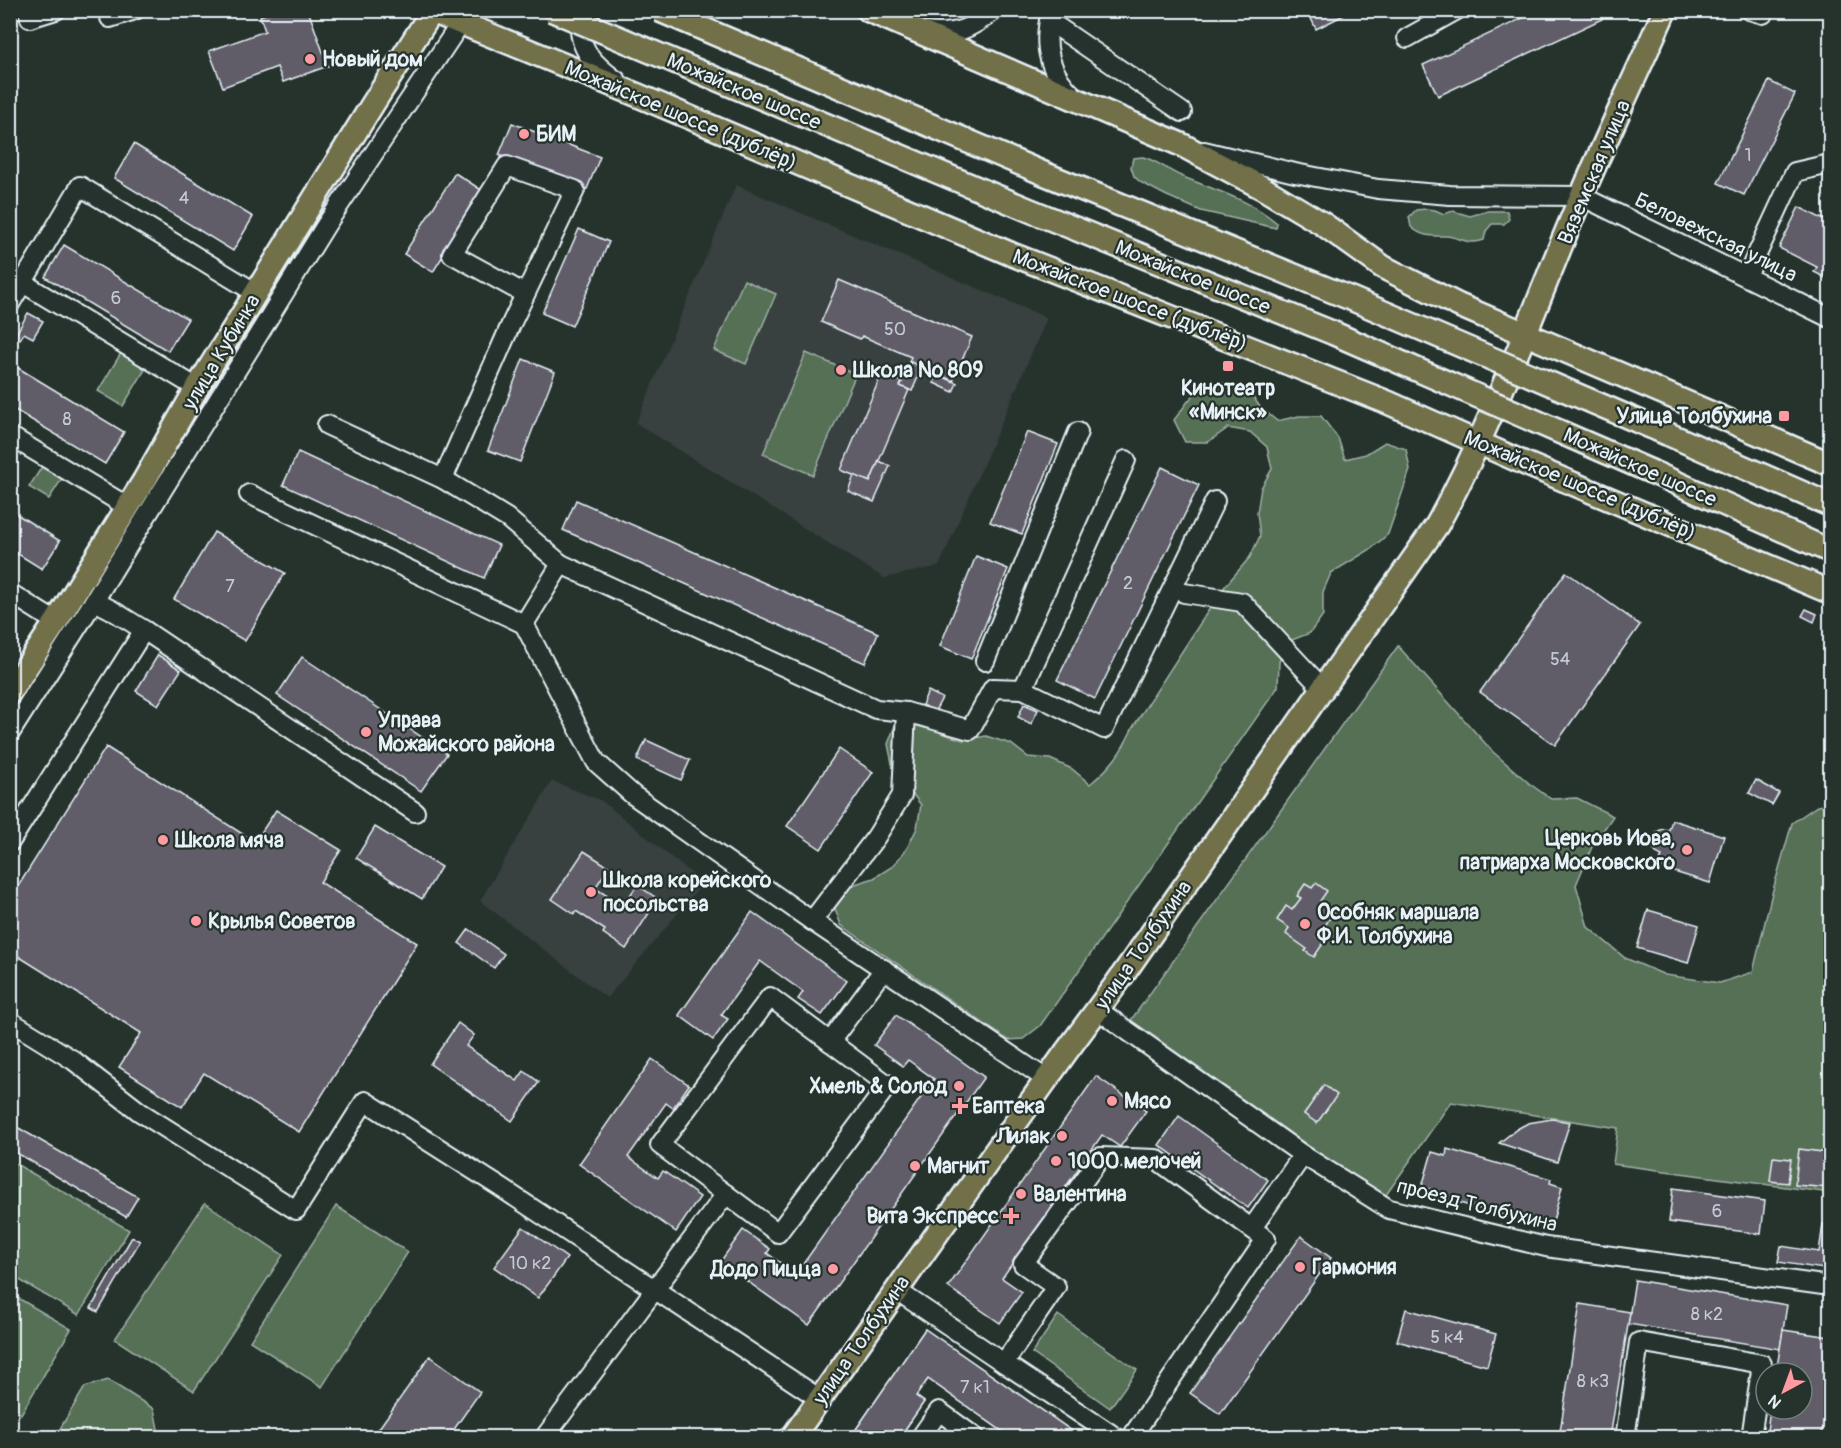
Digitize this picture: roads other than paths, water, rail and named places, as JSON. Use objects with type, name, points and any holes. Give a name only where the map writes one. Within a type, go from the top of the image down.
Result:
[{"type":"main road","name":"Можайское шоссе","points":[[552,10],[1029,210],[1333,333],[1830,551]]},
{"type":"main road","name":"Можайское шоссе","points":[[659,10],[1045,174],[1352,299],[1830,505]]},
{"type":"main road","points":[[868,10],[1182,145],[1323,224],[1383,267],[1458,305],[1828,463]]},
{"type":"main road","name":"Вяземская улица","points":[[1479,442],[1526,334],[1581,196],[1665,10]]},
{"type":"main road","name":"Можайское шоссе (дублёр)","points":[[431,11],[465,17],[637,95],[1011,254],[1368,395],[1830,592]]},
{"type":"main road","name":"улица Кубинка","points":[[10,692],[128,507],[197,388],[431,11]]},
{"type":"main road","name":"улица Толбухина","points":[[792,1437],[1098,1010],[1437,525],[1479,442]]},
{"type":"street","points":[[28,10],[30,18],[56,10]]},
{"type":"street","points":[[110,18],[135,10]]},
{"type":"street","points":[[582,10],[579,27],[585,50],[599,68],[637,95]]},
{"type":"street","points":[[914,30],[942,34],[963,31],[995,10]]},
{"type":"street","points":[[1407,38],[1457,10]]},
{"type":"street","points":[[1050,16],[1049,57],[1055,75],[1080,101]]},
{"type":"street","points":[[1050,16],[1182,112]]},
{"type":"street","points":[[10,733],[326,225],[465,17]]},
{"type":"street","points":[[1182,145],[1295,173],[1378,189],[1450,195],[1581,196]]},
{"type":"street","points":[[1747,276],[1795,172],[1830,164]]},
{"type":"street","points":[[443,479],[525,294],[575,190],[507,166],[452,254],[525,294]]},
{"type":"street","points":[[10,304],[80,186],[256,293]]},
{"type":"street","name":"Беловежская улица","points":[[1581,196],[1830,318]]},
{"type":"street","points":[[23,283],[197,388]]},
{"type":"street","points":[[327,425],[443,479],[507,518],[561,564],[876,710],[906,712],[969,730],[993,688],[1023,689],[1104,729],[1215,501]]},
{"type":"street","points":[[985,662],[1078,432]]},
{"type":"street","points":[[10,436],[128,507]]},
{"type":"street","points":[[1023,689],[1126,460]]},
{"type":"street","points":[[249,494],[524,624],[596,762],[633,795],[812,921],[1047,1079]]},
{"type":"street","points":[[524,624],[561,564]]},
{"type":"street","points":[[10,593],[56,622]]},
{"type":"street","points":[[1184,593],[1242,602],[1322,688]]},
{"type":"street","points":[[94,601],[144,630],[415,812]]},
{"type":"street","points":[[10,842],[144,630]]},
{"type":"street","points":[[812,921],[876,837],[902,795],[906,712]]},
{"type":"street","points":[[830,1042],[884,969]]},
{"type":"street","points":[[770,997],[888,1085],[778,1233],[726,1194],[660,1145],[770,997]]},
{"type":"street","name":"проезд Толбухина","points":[[1098,1010],[1303,1155],[1389,1209],[1546,1247],[1830,1286]]},
{"type":"street","points":[[10,1021],[73,1060],[140,1112],[296,1210],[365,1101],[500,1187],[820,1399]]},
{"type":"street","points":[[1252,1228],[1303,1155]]},
{"type":"street","points":[[1004,1363],[1056,1287],[1023,1264],[1101,1157],[1156,1159],[1266,1239],[1131,1437]]},
{"type":"street","points":[[544,1437],[726,1194]]},
{"type":"street","points":[[896,1290],[1117,1437]]},
{"type":"street","points":[[1625,1437],[1639,1342],[1762,1364],[1751,1437]]},
{"type":"street","points":[[920,1437],[939,1411],[976,1437]]},
{"type":"place","name":"Новый дом","points":[[310,59]]},
{"type":"place","name":"БИМ","points":[[524,134]]},
{"type":"place","name":"Кинотеатр «Минск»","points":[[1228,366]]},
{"type":"place","name":"Школа № 809","points":[[841,370]]},
{"type":"place","name":"Улица Толбухина","points":[[1784,416]]},
{"type":"place","name":"Управа Можайского района","points":[[366,732]]},
{"type":"place","name":"Школа мяча","points":[[163,840]]},
{"type":"place","name":"Церковь Иова, патриарха Московского","points":[[1687,850]]},
{"type":"place","name":"Школа корейского посольства","points":[[591,892]]},
{"type":"place","name":"Крылья Советов","points":[[196,921]]},
{"type":"place","name":"Особняк маршала Ф.И. Толбухина","points":[[1305,924]]},
{"type":"place","name":"Хмель & Солод","points":[[959,1086]]},
{"type":"place","name":"Мясо","points":[[1112,1101]]},
{"type":"place","name":"Еаптека","points":[[960,1106]]},
{"type":"place","name":"Лилак","points":[[1062,1136]]},
{"type":"place","name":"1000 мелочей","points":[[1056,1161]]},
{"type":"place","name":"Магнит","points":[[915,1166]]},
{"type":"place","name":"Валентина","points":[[1021,1194]]},
{"type":"place","name":"Вита Экспресс","points":[[1011,1216]]},
{"type":"place","name":"Гармония","points":[[1300,1267]]},
{"type":"place","name":"Додо Пицца","points":[[833,1269]]}]
